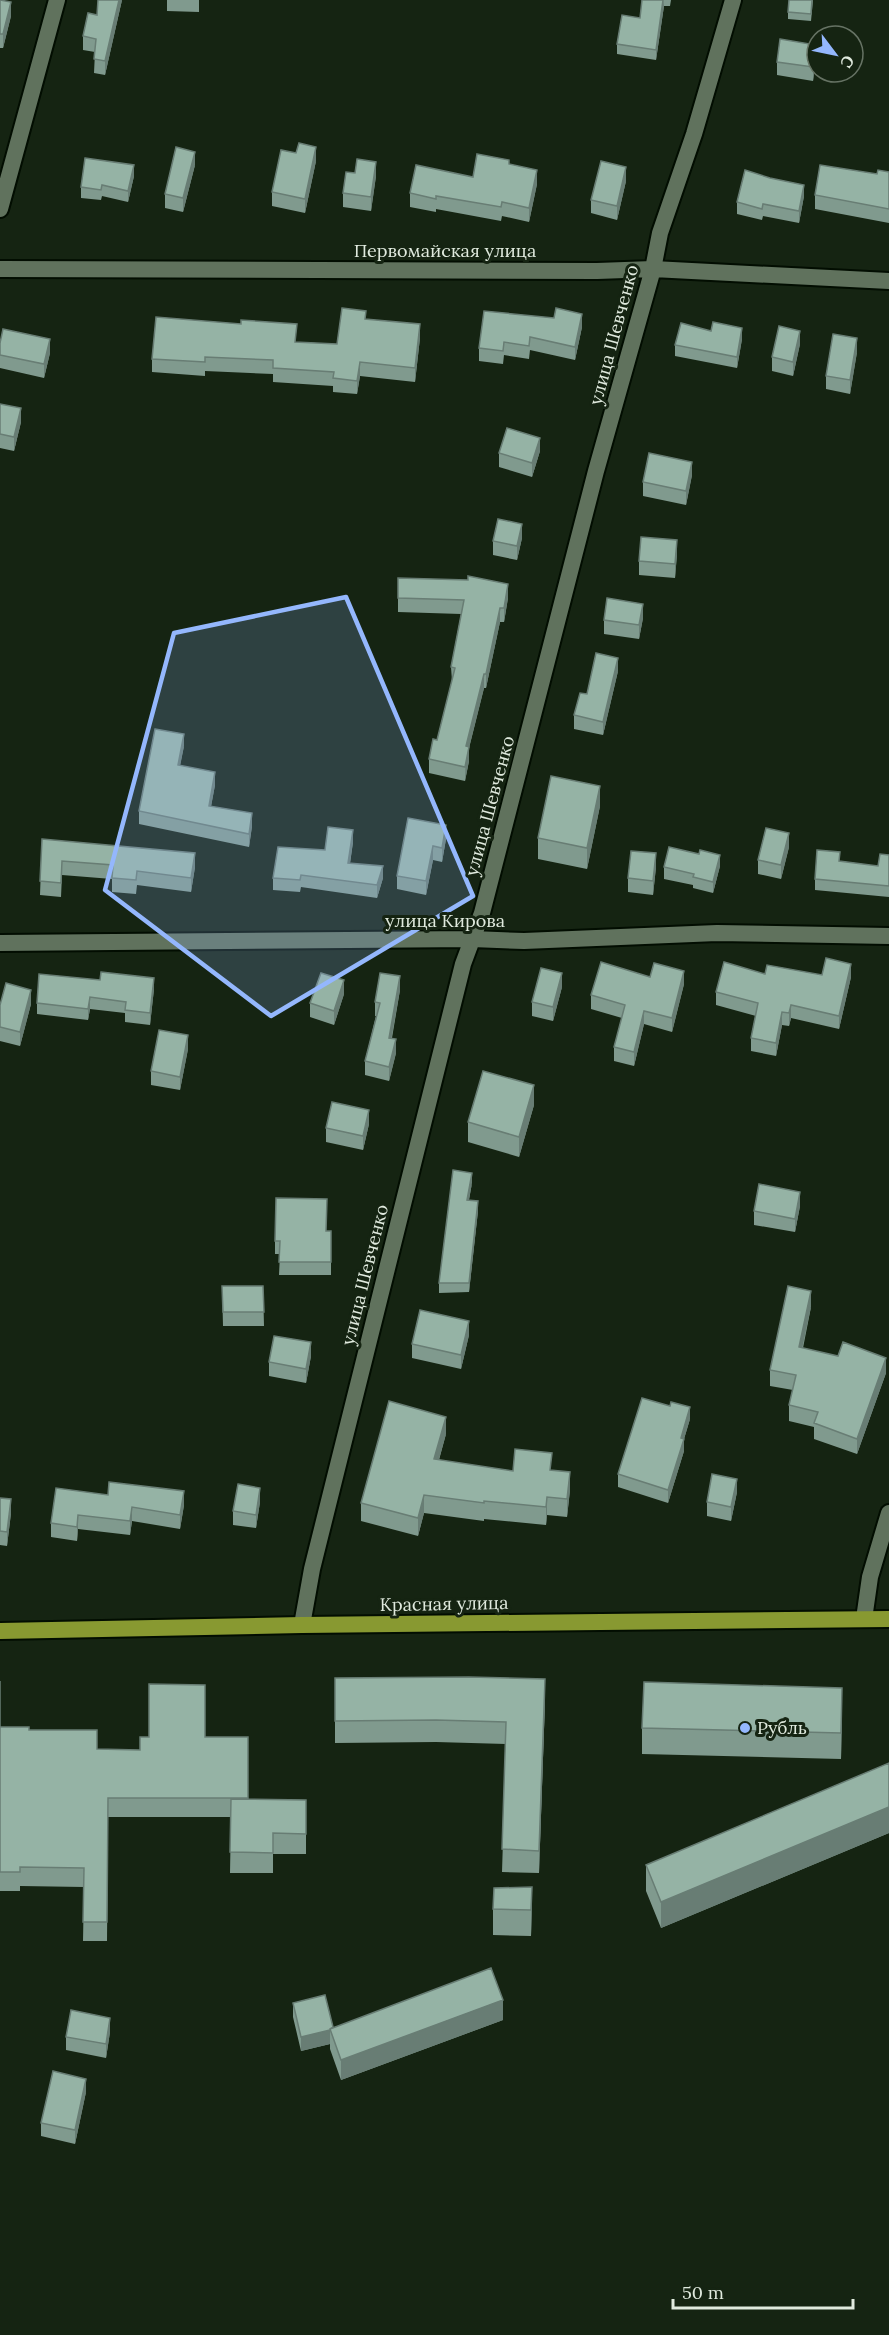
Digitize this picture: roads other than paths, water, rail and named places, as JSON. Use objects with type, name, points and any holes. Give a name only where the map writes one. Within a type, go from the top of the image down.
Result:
[{"type":"main road","name":"Красная улица","points":[[0,1631],[303,1625],[889,1619]]},
{"type":"street","points":[[0,209],[57,0]]},
{"type":"street","name":"улица Шевченко","points":[[303,1625],[312,1569],[460,976],[482,913],[596,471],[653,269],[660,232],[694,134],[732,0]]},
{"type":"street","name":"Первомайская улица","points":[[0,269],[597,271],[653,269],[889,281]]},
{"type":"street","name":"улица Кирова","points":[[0,943],[472,939],[524,941],[717,933],[889,936]]},
{"type":"street","points":[[864,1619],[870,1577],[889,1513]]},
{"type":"place","name":"Рубль","points":[[745,1728]]}]
